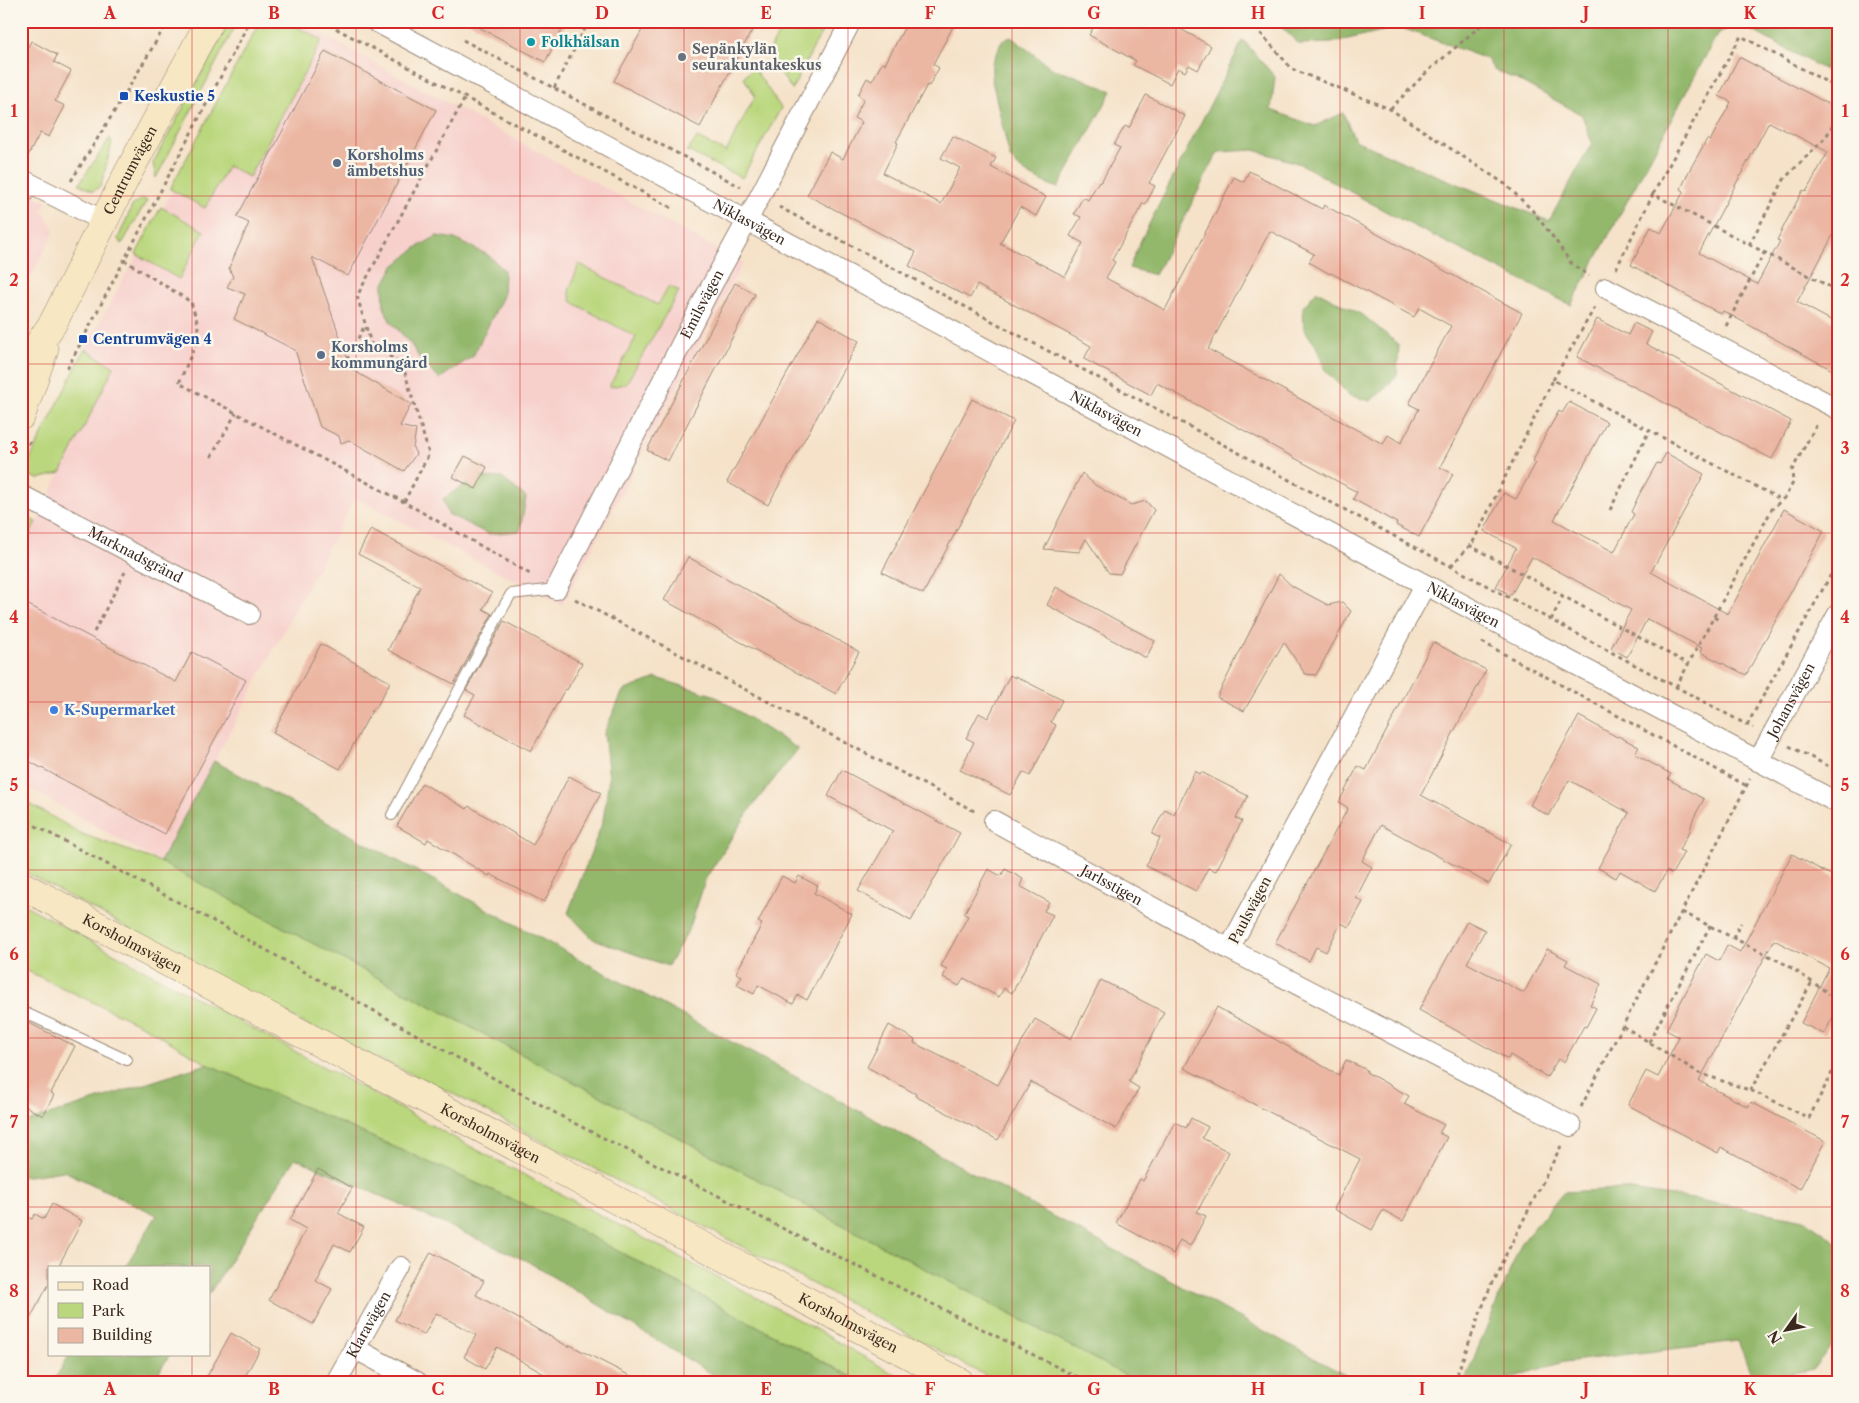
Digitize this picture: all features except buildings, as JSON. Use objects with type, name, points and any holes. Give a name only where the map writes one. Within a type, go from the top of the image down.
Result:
[{"type":"main road","name":"Centrumvägen","points":[[21,370],[53,322],[210,21]]},
{"type":"main road","name":"Centrumvägen","points":[[28,423],[53,322]]},
{"type":"main road","name":"Korsholmsvägen","points":[[21,885],[960,1382]]},
{"type":"street","name":"Niklasvägen","points":[[375,21],[1425,585],[1838,803]]},
{"type":"street","name":"Emilsvägen","points":[[556,588],[707,294],[760,197],[851,21]]},
{"type":"street","points":[[27,182],[104,221]]},
{"type":"street","points":[[1606,288],[1837,408]]},
{"type":"street","name":"Marknadsgränd","points":[[21,495],[249,614]]},
{"type":"street","name":"Paulsvägen","points":[[1425,585],[1229,949],[1571,1126]]},
{"type":"street","name":"Johansvägen","points":[[1758,761],[1838,614]]},
{"type":"street","name":"Jarlsstigen","points":[[994,821],[1229,949]]},
{"type":"street","name":"Klaravägen","points":[[336,1382],[401,1267]]},
{"type":"street","points":[[354,1348],[417,1382]]},
{"type":"lane","points":[[21,207],[27,182]]},
{"type":"lane","points":[[392,815],[511,594],[556,588]]},
{"type":"lane","points":[[21,1011],[127,1060]]},
{"type":"path","points":[[61,200],[70,181],[124,96],[168,21]]},
{"type":"path","points":[[65,372],[250,21]]},
{"type":"path","points":[[554,88],[589,21]]},
{"type":"path","points":[[1250,21],[1292,69],[1390,109],[1505,184],[1532,210],[1571,263],[1606,288]]},
{"type":"path","points":[[1390,109],[1427,72],[1486,21]]},
{"type":"path","points":[[1451,566],[1470,545],[1553,380],[1606,288],[1653,194],[1742,36],[1838,88]]},
{"type":"path","points":[[461,39],[1676,687],[1838,771]]},
{"type":"path","points":[[404,502],[429,454],[402,363],[372,347],[358,296],[465,98]]},
{"type":"path","points":[[1749,245],[1785,178],[1826,137],[1838,115]]},
{"type":"path","points":[[1653,194],[1838,292]]},
{"type":"path","points":[[1722,334],[1764,253]]},
{"type":"path","points":[[124,260],[191,302],[198,325],[197,342],[179,382],[404,502],[556,588],[994,821]]},
{"type":"path","points":[[347,360],[366,325]]},
{"type":"path","points":[[1553,380],[1782,500]]},
{"type":"path","points":[[1676,687],[1772,509],[1785,497],[1793,483],[1792,470],[1818,422],[1837,408]]},
{"type":"path","points":[[211,457],[236,413]]},
{"type":"path","points":[[21,459],[28,423]]},
{"type":"path","points":[[1610,510],[1649,430]]},
{"type":"path","points":[[1470,545],[1688,664]]},
{"type":"path","points":[[94,632],[135,554]]},
{"type":"path","points":[[1748,725],[1838,562]]},
{"type":"path","points":[[1551,620],[1563,596]]},
{"type":"path","points":[[1714,617],[1720,621]]},
{"type":"path","points":[[1454,1382],[1492,1282],[1758,761]]},
{"type":"path","points":[[21,818],[252,942],[568,1120],[1087,1382]]},
{"type":"path","points":[[1682,912],[1787,965],[1834,997],[1838,1003]]},
{"type":"path","points":[[1733,938],[1741,923]]},
{"type":"path","points":[[1649,1042],[1710,926]]},
{"type":"path","points":[[1750,1091],[1812,982]]},
{"type":"path","points":[[1623,1026],[1699,1073],[1750,1091],[1809,1118],[1838,1061]]},
{"type":"shaded area","points":[[266,21],[297,21],[743,263],[562,605],[355,498],[160,862],[21,784],[21,553],[113,367],[85,349]]},
{"type":"shaded area","points":[[21,189],[47,202],[42,210],[55,231],[21,295]]},
{"type":"green space","points":[[230,21],[238,21],[156,178],[153,163]]},
{"type":"green space","points":[[260,21],[286,21],[322,40],[249,177],[228,166],[205,208],[170,189]]},
{"type":"green space","points":[[807,21],[827,21],[792,90],[767,54],[785,23],[802,32]]},
{"type":"green space","points":[[1275,21],[1838,21],[1838,77],[1740,24],[1718,33],[1571,305],[1394,216],[1301,164],[1254,150],[1218,152],[1155,275],[1129,268],[1140,242],[1243,40],[1275,77],[1271,110],[1315,126],[1343,113],[1355,140],[1401,161],[1549,221],[1592,143],[1582,115],[1522,82],[1494,70],[1487,59],[1405,29],[1390,29],[1331,43],[1299,44]]},
{"type":"green space","points":[[1011,37],[1053,69],[1112,91],[1058,188],[1026,172],[1010,158],[992,80],[992,63],[1002,41]]},
{"type":"green space","points":[[753,67],[781,108],[742,178],[687,151],[697,138],[726,152],[755,96],[744,78]]},
{"type":"green space","points":[[110,138],[112,142],[101,186],[93,191],[79,184]]},
{"type":"green space","points":[[142,199],[147,200],[122,244],[118,239],[132,206]]},
{"type":"green space","points":[[161,207],[204,231],[179,279],[136,254]]},
{"type":"green space","points":[[437,236],[455,239],[488,255],[504,270],[503,296],[473,356],[439,379],[422,362],[410,343],[390,321],[384,307],[383,285],[394,266],[416,248]]},
{"type":"green space","points":[[579,264],[658,305],[669,286],[679,291],[626,384],[609,387],[636,337],[572,302],[569,291]]},
{"type":"green space","points":[[1317,291],[1364,316],[1399,345],[1397,375],[1385,389],[1370,401],[1349,395],[1325,370],[1316,346],[1304,329],[1303,307]]},
{"type":"green space","points":[[85,349],[114,367],[61,473],[38,479],[23,473]]},
{"type":"green space","points":[[476,477],[502,478],[526,497],[520,531],[488,534],[448,514],[443,499]]},
{"type":"green space","points":[[21,514],[36,522],[21,553]]},
{"type":"green space","points":[[656,678],[713,695],[798,749],[751,808],[706,878],[690,927],[668,966],[593,939],[568,913],[603,821],[609,778],[604,733],[623,691]]},
{"type":"green space","points":[[214,761],[1358,1382],[1138,1382],[160,862]]},
{"type":"green space","points":[[21,799],[82,834],[160,862],[1138,1382],[998,1382],[440,1087],[318,1031],[21,870]]},
{"type":"green space","points":[[21,903],[462,1142],[808,1325],[908,1382],[861,1382],[564,1222],[207,1064],[145,1027],[21,968]]},
{"type":"green space","points":[[207,1064],[564,1222],[861,1382],[725,1382],[527,1261],[295,1158],[210,1292],[210,1266],[126,1266],[157,1215],[64,1171],[21,1177],[21,1124]]},
{"type":"green space","points":[[1624,1189],[1699,1200],[1805,1220],[1838,1243],[1838,1337],[1813,1369],[1754,1381],[1738,1341],[1564,1362],[1497,1382],[1464,1382],[1521,1244],[1563,1192]]},
{"type":"green space","points":[[69,1356],[169,1356],[153,1382],[53,1382]]},
{"type":"place","name":"Folkhälsan","points":[[531,42]]},
{"type":"place","name":"Sepänkylän seurakuntakeskus","points":[[682,57]]},
{"type":"place","name":"Keskustie 5","points":[[124,96]]},
{"type":"place","name":"Korsholms ämbetshus","points":[[337,163]]},
{"type":"place","name":"Centrumvägen 4","points":[[83,339]]},
{"type":"place","name":"Korsholms kommungård","points":[[321,355]]},
{"type":"place","name":"K-Supermarket","points":[[54,710]]}]
